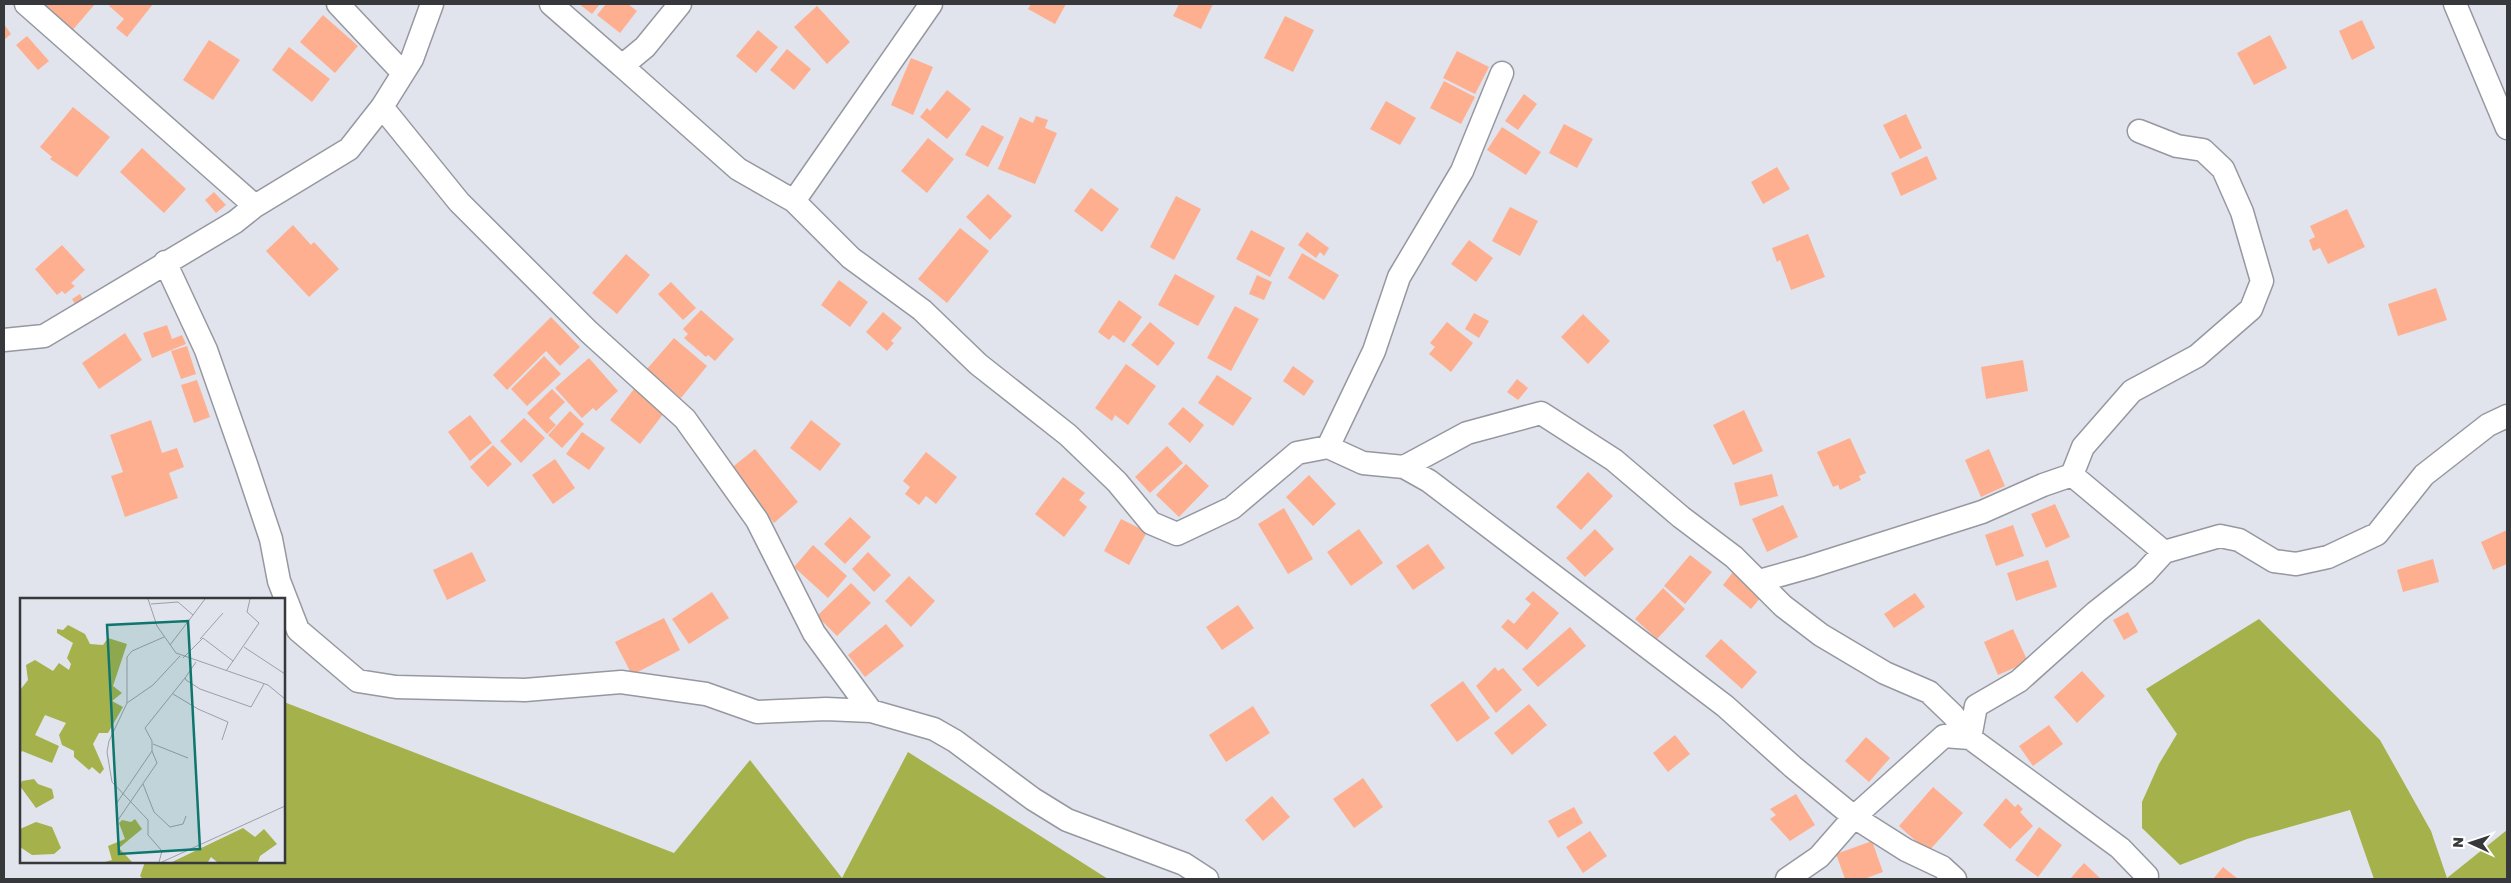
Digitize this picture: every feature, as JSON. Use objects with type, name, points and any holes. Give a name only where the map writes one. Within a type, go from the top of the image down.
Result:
[{"type":"street","points":[[26,4],[255,206]]},
{"type":"street","points":[[338,4],[403,73]]},
{"type":"street","points":[[4,340],[44,336],[165,262],[235,222],[255,206],[350,149],[382,107],[412,59],[432,4]]},
{"type":"street","points":[[551,4],[738,169],[794,201],[851,258],[922,310],[978,364],[1068,435],[1117,482],[1151,523],[1177,534],[1206,522],[1232,508],[1297,453],[1328,448],[1363,463],[1404,467],[1429,481],[1650,647],[1725,706],[1854,818],[1906,850],[1942,867],[1955,879]]},
{"type":"street","points":[[622,66],[645,47],[680,4]]},
{"type":"street","points":[[794,201],[931,4]]},
{"type":"street","points":[[2455,4],[2507,128]]},
{"type":"street","points":[[1328,448],[1374,351],[1399,277],[1462,171],[1502,73]]},
{"type":"street","points":[[382,107],[459,202],[588,332],[685,419],[757,520],[814,633],[871,711]]},
{"type":"street","points":[[1759,581],[1982,512],[2043,485],[2072,475],[2084,447],[2132,392],[2197,356],[2251,309],[2262,281],[2242,212],[2223,169],[2203,150],[2177,146],[2139,130]]},
{"type":"street","points":[[165,262],[206,350],[271,539],[279,581],[298,630],[358,681],[396,688],[525,690],[621,682],[706,694],[756,712],[826,709],[871,711],[934,729],[955,741],[1034,800],[1068,820],[1184,864],[1207,879]]},
{"type":"street","points":[[1404,467],[1467,433],[1541,413],[1614,460],[1681,517],[1734,557],[1783,606],[1821,635],[1885,673],[1929,692],[1953,715],[1970,738],[2120,848],[2147,876]]},
{"type":"street","points":[[1970,738],[1976,706],[2019,682],[2096,612],[2144,574],[2164,552],[2220,536],[2240,540],[2274,561],[2296,564],[2328,557],[2377,534],[2424,475],[2488,425],[2507,416]]},
{"type":"street","points":[[2072,475],[2164,552]]},
{"type":"street","points":[[1787,879],[1819,857],[1854,818],[1944,736],[1970,738]]},
{"type":"green space","points":[[2259,619],[2380,740],[2431,831],[2447,878],[2507,830],[2507,879],[2374,879],[2350,810],[2247,839],[2180,865],[2142,828],[2142,802],[2159,764],[2177,734],[2146,689]]},
{"type":"green space","points":[[285,702],[674,853],[750,760],[842,878],[908,752],[1108,879],[143,879],[140,876],[145,863],[285,863]]},
{"type":"building","points":[[41,4],[95,4],[71,32]]},
{"type":"building","points":[[111,4],[153,4],[127,37],[116,28],[124,19],[109,6]]},
{"type":"building","points":[[579,4],[600,4],[592,14]]},
{"type":"building","points":[[606,4],[628,4],[637,11],[620,33],[597,15]]},
{"type":"building","points":[[1031,4],[1066,4],[1055,24],[1028,9]]},
{"type":"building","points":[[1179,4],[1213,4],[1201,29],[1173,16]]},
{"type":"building","points":[[817,6],[850,42],[827,64],[794,27]]},
{"type":"building","points":[[323,15],[358,46],[335,73],[300,42]]},
{"type":"building","points":[[1285,16],[1314,30],[1293,72],[1264,58]]},
{"type":"building","points":[[2362,20],[2375,48],[2352,60],[2339,31]]},
{"type":"building","points":[[4,24],[11,34],[4,40]]},
{"type":"building","points":[[758,30],[778,47],[756,73],[736,56]]},
{"type":"building","points":[[2270,35],[2287,68],[2254,85],[2237,53]]},
{"type":"building","points":[[27,36],[49,61],[38,70],[16,45]]},
{"type":"building","points":[[209,40],[240,60],[213,100],[183,80]]},
{"type":"building","points":[[289,47],[330,79],[312,102],[272,70]]},
{"type":"building","points":[[787,49],[811,69],[794,90],[770,70]]},
{"type":"building","points":[[1457,51],[1489,67],[1475,94],[1443,78]]},
{"type":"building","points":[[911,58],[933,67],[913,115],[891,105]]},
{"type":"building","points":[[1444,81],[1475,97],[1461,124],[1430,108]]},
{"type":"building","points":[[947,90],[971,109],[947,139],[920,117],[927,108],[930,111]]},
{"type":"building","points":[[1524,94],[1537,104],[1518,130],[1505,121]]},
{"type":"building","points":[[1386,101],[1416,118],[1400,145],[1370,129]]},
{"type":"building","points":[[73,107],[110,137],[77,177],[50,159],[52,157],[40,147]]},
{"type":"building","points":[[1906,114],[1922,148],[1900,159],[1883,125]]},
{"type":"building","points":[[1036,116],[1048,120],[1045,128],[1057,133],[1035,184],[998,169],[1020,117],[1033,123]]},
{"type":"building","points":[[1564,124],[1593,139],[1577,168],[1549,153]]},
{"type":"building","points":[[982,125],[1004,137],[988,167],[965,155]]},
{"type":"building","points":[[1502,127],[1541,152],[1526,175],[1487,150]]},
{"type":"building","points":[[928,138],[954,159],[927,193],[901,171]]},
{"type":"building","points":[[142,148],[186,189],[164,213],[120,172]]},
{"type":"building","points":[[1927,156],[1937,179],[1901,196],[1891,173]]},
{"type":"building","points":[[1777,167],[1790,189],[1763,204],[1751,182]]},
{"type":"building","points":[[1091,188],[1119,209],[1102,232],[1074,211]]},
{"type":"building","points":[[214,192],[226,205],[216,213],[205,200]]},
{"type":"building","points":[[988,194],[1012,216],[990,240],[966,217]]},
{"type":"building","points":[[1176,196],[1201,209],[1174,260],[1150,247]]},
{"type":"building","points":[[1510,207],[1538,221],[1520,256],[1492,241]]},
{"type":"building","points":[[2347,209],[2365,247],[2328,264],[2320,248],[2313,251],[2309,240],[2315,237],[2310,226]]},
{"type":"building","points":[[293,225],[311,245],[314,242],[339,269],[309,297],[266,251]]},
{"type":"building","points":[[960,228],[989,251],[947,303],[918,279]]},
{"type":"building","points":[[1251,230],[1285,248],[1270,277],[1236,259]]},
{"type":"building","points":[[1307,232],[1329,248],[1324,256],[1320,252],[1316,258],[1298,245]]},
{"type":"building","points":[[1808,234],[1825,277],[1791,290],[1780,260],[1777,262],[1772,248]]},
{"type":"building","points":[[1469,240],[1493,258],[1476,282],[1451,264]]},
{"type":"building","points":[[62,245],[85,270],[71,283],[75,286],[65,294],[62,291],[57,295],[35,269]]},
{"type":"building","points":[[1302,253],[1339,275],[1324,300],[1288,278]]},
{"type":"building","points":[[626,254],[650,275],[617,314],[592,293]]},
{"type":"building","points":[[1175,274],[1215,296],[1198,326],[1158,305]]},
{"type":"building","points":[[1257,275],[1272,282],[1264,300],[1249,294]]},
{"type":"building","points":[[839,280],[868,302],[850,327],[821,305]]},
{"type":"building","points":[[671,282],[696,308],[683,320],[658,294]]},
{"type":"building","points":[[2436,288],[2447,320],[2398,336],[2388,304]]},
{"type":"building","points":[[80,294],[86,305],[79,310],[72,299]]},
{"type":"building","points":[[1119,300],[1142,317],[1124,343],[1113,335],[1109,340],[1098,332]]},
{"type":"building","points":[[1235,306],[1259,319],[1231,371],[1207,358]]},
{"type":"building","points":[[701,310],[734,339],[715,361],[708,355],[706,357],[684,338],[688,334],[683,329]]},
{"type":"building","points":[[883,312],[902,328],[891,341],[894,343],[887,351],[866,332]]},
{"type":"building","points":[[1474,313],[1489,321],[1479,338],[1465,329]]},
{"type":"building","points":[[1583,314],[1610,341],[1588,364],[1561,337]]},
{"type":"building","points":[[551,317],[580,347],[560,366],[546,351],[507,390],[493,375]]},
{"type":"building","points":[[1150,322],[1175,343],[1158,366],[1131,345]]},
{"type":"building","points":[[1447,322],[1473,343],[1451,372],[1429,354],[1435,347],[1430,343]]},
{"type":"building","points":[[167,325],[172,339],[182,335],[186,344],[152,358],[143,333]]},
{"type":"building","points":[[125,333],[142,360],[99,389],[82,363]]},
{"type":"building","points":[[674,338],[707,366],[681,398],[647,369]]},
{"type":"building","points":[[187,346],[196,374],[181,379],[171,351]]},
{"type":"building","points":[[544,356],[561,374],[527,406],[511,389]]},
{"type":"building","points":[[589,358],[618,391],[596,411],[593,408],[582,418],[555,388]]},
{"type":"building","points":[[2023,360],[2028,391],[1986,399],[1981,367]]},
{"type":"building","points":[[1126,364],[1156,386],[1128,425],[1115,415],[1112,421],[1095,408]]},
{"type":"building","points":[[1293,366],[1314,381],[1304,396],[1283,381]]},
{"type":"building","points":[[1217,375],[1252,398],[1233,426],[1198,403]]},
{"type":"building","points":[[1517,379],[1528,388],[1518,400],[1507,392]]},
{"type":"building","points":[[197,380],[210,417],[194,423],[181,385]]},
{"type":"building","points":[[552,389],[565,402],[549,418],[556,425],[547,434],[527,413]]},
{"type":"building","points":[[634,389],[664,413],[640,444],[610,420]]},
{"type":"building","points":[[1183,407],[1204,425],[1190,443],[1168,424]]},
{"type":"building","points":[[1744,410],[1763,451],[1733,465],[1713,425]]},
{"type":"building","points":[[570,411],[584,424],[562,448],[548,435]]},
{"type":"building","points":[[470,415],[492,443],[470,461],[448,432]]},
{"type":"building","points":[[524,418],[545,438],[521,463],[500,441]]},
{"type":"building","points":[[151,420],[162,453],[177,448],[184,467],[169,473],[178,498],[125,517],[111,476],[123,472],[110,435]]},
{"type":"building","points":[[811,420],[841,444],[820,471],[790,448]]},
{"type":"building","points":[[582,432],[605,448],[589,470],[566,454]]},
{"type":"building","points":[[1850,438],[1866,473],[1859,476],[1861,480],[1840,490],[1838,485],[1833,487],[1817,452]]},
{"type":"building","points":[[493,445],[512,464],[488,487],[470,467]]},
{"type":"building","points":[[1167,446],[1183,463],[1150,493],[1135,477]]},
{"type":"building","points":[[755,449],[798,502],[774,523],[730,469]]},
{"type":"building","points":[[1989,449],[2005,486],[1981,497],[1965,460]]},
{"type":"building","points":[[926,452],[957,477],[936,504],[926,496],[919,505],[905,494],[910,487],[903,481]]},
{"type":"building","points":[[555,459],[575,488],[553,504],[532,475]]},
{"type":"building","points":[[1186,464],[1209,486],[1179,517],[1156,495]]},
{"type":"building","points":[[1588,472],[1613,496],[1581,530],[1556,507]]},
{"type":"building","points":[[1772,474],[1778,496],[1740,506],[1734,483]]},
{"type":"building","points":[[1309,475],[1336,504],[1313,526],[1286,497]]},
{"type":"building","points":[[1063,477],[1085,493],[1079,500],[1087,507],[1064,537],[1035,514]]},
{"type":"building","points":[[2055,504],[2070,537],[2046,548],[2031,514]]},
{"type":"building","points":[[1783,505],[1798,537],[1767,552],[1752,519]]},
{"type":"building","points":[[1284,508],[1313,559],[1288,574],[1258,524]]},
{"type":"building","points":[[850,517],[871,537],[845,564],[824,544]]},
{"type":"building","points":[[1121,519],[1147,532],[1129,565],[1104,551]]},
{"type":"building","points":[[2013,525],[2024,556],[1996,566],[1985,535]]},
{"type":"building","points":[[1359,529],[1383,563],[1351,586],[1327,552]]},
{"type":"building","points":[[1595,529],[1614,549],[1585,577],[1566,558]]},
{"type":"building","points":[[2507,530],[2507,564],[2493,570],[2481,542]]},
{"type":"building","points":[[1428,544],[1445,568],[1413,590],[1396,566]]},
{"type":"building","points":[[813,545],[847,576],[828,598],[794,567]]},
{"type":"building","points":[[472,552],[486,581],[447,600],[433,570]]},
{"type":"building","points":[[868,552],[891,575],[874,592],[852,569]]},
{"type":"building","points":[[1690,555],[1712,572],[1685,604],[1664,586]]},
{"type":"building","points":[[2433,559],[2439,582],[2403,592],[2397,570]]},
{"type":"building","points":[[2048,560],[2057,587],[2016,601],[2007,573]]},
{"type":"building","points":[[1733,572],[1762,596],[1751,609],[1723,585]]},
{"type":"building","points":[[909,576],[935,601],[911,627],[885,601]]},
{"type":"building","points":[[851,583],[871,603],[837,636],[817,616]]},
{"type":"building","points":[[1663,588],[1685,609],[1657,639],[1635,619]]},
{"type":"building","points":[[1533,591],[1559,613],[1527,650],[1501,627],[1508,619],[1514,624],[1531,604],[1525,599]]},
{"type":"building","points":[[712,592],[729,618],[689,644],[672,619]]},
{"type":"building","points":[[1915,593],[1925,607],[1894,628],[1884,614]]},
{"type":"building","points":[[1238,605],[1254,628],[1222,650],[1206,627]]},
{"type":"building","points":[[2128,612],[2138,632],[2124,640],[2113,620]]},
{"type":"building","points":[[664,618],[680,650],[632,675],[615,642]]},
{"type":"building","points":[[886,624],[904,646],[865,677],[848,655]]},
{"type":"building","points":[[1570,627],[1586,646],[1538,687],[1522,669]]},
{"type":"building","points":[[2013,629],[2028,662],[1998,675],[1984,642]]},
{"type":"building","points":[[1721,639],[1757,672],[1742,689],[1705,656]]},
{"type":"building","points":[[1495,667],[1498,671],[1503,668],[1522,690],[1496,713],[1476,686]]},
{"type":"building","points":[[2082,671],[2105,696],[2077,723],[2054,697]]},
{"type":"building","points":[[1463,681],[1490,718],[1457,742],[1430,705]]},
{"type":"building","points":[[1529,704],[1547,725],[1512,755],[1494,733]]},
{"type":"building","points":[[1253,706],[1270,733],[1226,762],[1209,735]]},
{"type":"building","points":[[2049,725],[2063,744],[2033,766],[2019,746]]},
{"type":"building","points":[[1675,735],[1690,754],[1668,772],[1653,753]]},
{"type":"building","points":[[1866,737],[1890,758],[1869,782],[1845,761]]},
{"type":"building","points":[[1363,778],[1383,807],[1354,828],[1333,799]]},
{"type":"building","points":[[1933,787],[1963,813],[1928,852],[1899,826]]},
{"type":"building","points":[[1796,794],[1815,825],[1790,841],[1770,819],[1776,815],[1770,809]]},
{"type":"building","points":[[1272,796],[1290,817],[1263,841],[1245,820]]},
{"type":"building","points":[[2006,798],[2015,807],[2018,804],[2023,809],[2020,812],[2033,826],[2010,849],[1983,825]]},
{"type":"building","points":[[1574,807],[1583,823],[1558,838],[1548,821]]},
{"type":"building","points":[[2039,827],[2062,845],[2038,877],[2015,860]]},
{"type":"building","points":[[1590,831],[1607,856],[1583,873],[1566,847]]},
{"type":"building","points":[[1872,841],[1883,872],[1864,879],[1845,879],[1836,854]]},
{"type":"building","points":[[2084,863],[2101,879],[2070,879]]},
{"type":"building","points":[[2223,867],[2238,879],[2213,879]]}]
